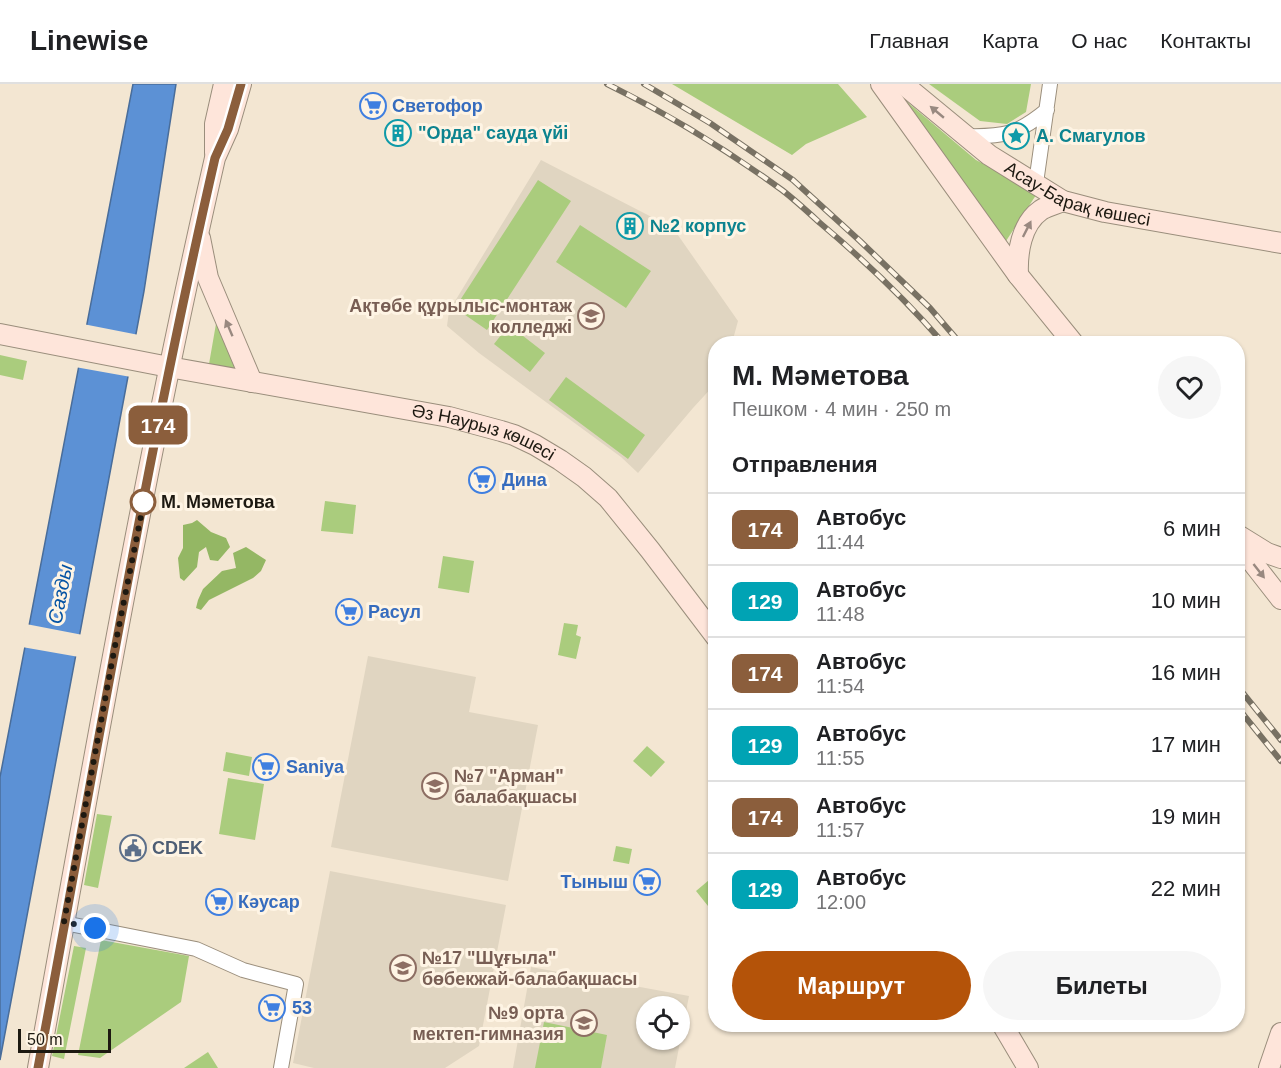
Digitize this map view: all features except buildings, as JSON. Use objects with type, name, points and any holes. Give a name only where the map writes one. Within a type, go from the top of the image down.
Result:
[{"type":"main road","points":[[215,158],[215,124],[224,84]]},
{"type":"main road","points":[[38,1068],[114,651],[169,367],[215,158],[228,129],[241,84]]},
{"type":"main road","points":[[881,84],[1018,275],[1068,336]]},
{"type":"main road","name":"Асау-Барақ көшесі","points":[[903,84],[989,155],[1063,201],[1105,212],[1281,243]]},
{"type":"main road","points":[[1018,275],[1019,249],[1023,234],[1030,222],[1040,211],[1063,201]]},
{"type":"main road","points":[[198,231],[208,278],[252,382]]},
{"type":"main road","name":"Әз Наурыз көшесі","points":[[0,334],[449,417],[501,431],[535,445],[576,471],[608,498],[708,626]]},
{"type":"main road","points":[[1245,539],[1267,553],[1281,558]]},
{"type":"main road","points":[[1245,553],[1281,599]]},
{"type":"main road","points":[[1007,1032],[1028,1068]]},
{"type":"main road","points":[[1269,1068],[1281,1033]]},
{"type":"street","points":[[1036,183],[1050,84]]},
{"type":"street","points":[[965,136],[1002,135],[1019,130],[1047,110]]},
{"type":"street","points":[[64,922],[196,949],[243,970],[296,984],[281,1068]]},
{"type":"shaded area","name":"Ақтөбе құрылыс-монтаж колледжі","points":[[541,160],[673,228],[738,321],[734,336],[708,336],[708,392],[638,473],[621,457],[479,353],[447,326],[449,311]]},
{"type":"shaded area","name":"№7 \"Арман\" балабақшасы","points":[[368,656],[476,677],[469,712],[538,725],[508,881],[331,847]]},
{"type":"shaded area","name":"№17 \"Шұғыла\" бөбекжай-балабақшасы","points":[[330,871],[506,905],[479,1046],[445,1068],[314,1068],[293,1063]]},
{"type":"shaded area","name":"№9 орта мектеп-гимназия","points":[[531,967],[689,996],[636,996],[636,1050],[678,1050],[675,1068],[513,1068]]},
{"type":"green space","points":[[672,84],[838,84],[867,117],[806,144],[792,155]]},
{"type":"green space","points":[[929,84],[1031,84],[1026,112],[1007,124],[980,121]]},
{"type":"green space","points":[[887,85],[976,160],[1038,192],[1006,241]]},
{"type":"green space","points":[[538,180],[571,201],[487,330],[455,308]]},
{"type":"green space","points":[[580,225],[651,271],[626,308],[556,262]]},
{"type":"green space","points":[[217,318],[243,371],[209,364]]},
{"type":"green space","points":[[509,325],[545,353],[530,372],[494,344]]},
{"type":"green space","points":[[0,355],[27,361],[23,380],[0,375]]},
{"type":"green space","points":[[566,377],[645,435],[628,459],[549,400]]},
{"type":"green space","points":[[325,501],[356,505],[353,534],[321,531]]},
{"type":"green space","points":[[197,520],[211,532],[226,538],[230,547],[218,561],[210,560],[206,547],[199,552],[197,567],[184,581],[180,578],[178,558],[183,548],[183,525]]},
{"type":"green space","points":[[246,547],[266,560],[261,571],[253,578],[209,600],[201,610],[196,608],[203,589],[222,571],[236,568],[233,553]]},
{"type":"green space","points":[[443,556],[474,561],[469,593],[438,588]]},
{"type":"green space","points":[[564,623],[578,625],[576,635],[581,637],[576,659],[558,655]]},
{"type":"green space","points":[[647,746],[665,762],[651,777],[633,761]]},
{"type":"green space","points":[[226,752],[252,757],[249,776],[223,771]]},
{"type":"green space","points":[[228,778],[264,784],[255,840],[219,834]]},
{"type":"green space","points":[[97,814],[112,816],[98,888],[84,885]]},
{"type":"green space","points":[[616,846],[632,849],[629,864],[613,861]]},
{"type":"green space","points":[[708,881],[708,906],[696,891]]},
{"type":"green space","points":[[101,940],[189,956],[181,1002],[100,1058],[78,1055]]},
{"type":"green space","points":[[74,946],[86,948],[64,1059],[52,1056]]},
{"type":"green space","points":[[544,1022],[607,1035],[601,1068],[535,1068]]},
{"type":"green space","points":[[208,1052],[218,1068],[184,1068]]},
{"type":"water","name":"Сазды","points":[[133,84],[176,84],[144,291],[0,1060],[0,777]]},
{"type":"pier","points":[[83,324],[139,335],[131,377],[75,367]]},
{"type":"pier","points":[[26,624],[83,635],[79,657],[22,647]]},
{"type":"railway","points":[[607,84],[697,133],[782,190],[869,266],[937,336]]},
{"type":"railway","points":[[644,84],[710,123],[793,180],[930,308],[954,336]]},
{"type":"railway","points":[[1245,696],[1281,740]]},
{"type":"railway","points":[[1245,717],[1281,761]]},
{"type":"bus line","name":"174","points":[[38,1068],[114,651],[169,367],[215,158],[228,129],[241,84]]},
{"type":"place","name":"Светофор","points":[[373,106]]},
{"type":"place","name":"\"Орда\" сауда үйі","points":[[398,133]]},
{"type":"place","name":"А. Смагулов","points":[[1016,136]]},
{"type":"place","name":"№2 корпус","points":[[630,226]]},
{"type":"place","name":"Ақтөбе құрылыс-монтаж колледжі","points":[[591,316]]},
{"type":"place","name":"Дина","points":[[482,480]]},
{"type":"place","name":"М. Мәметова","points":[[143,502]]},
{"type":"place","name":"Расул","points":[[349,612]]},
{"type":"place","name":"Saniya","points":[[266,767]]},
{"type":"place","name":"№7 \"Арман\" балабақшасы","points":[[435,786]]},
{"type":"place","name":"CDEK","points":[[133,848]]},
{"type":"place","name":"Тыныш","points":[[647,882]]},
{"type":"place","name":"Кәусар","points":[[219,902]]},
{"type":"place","name":"№17 \"Шұғыла\" бөбекжай-балабақшасы","points":[[403,968]]},
{"type":"place","name":"53","points":[[272,1008]]},
{"type":"place","name":"№9 орта мектеп-гимназия","points":[[584,1023]]},
{"type":"route","points":[[95,928],[64,922],[145,496],[143,502]]}]
